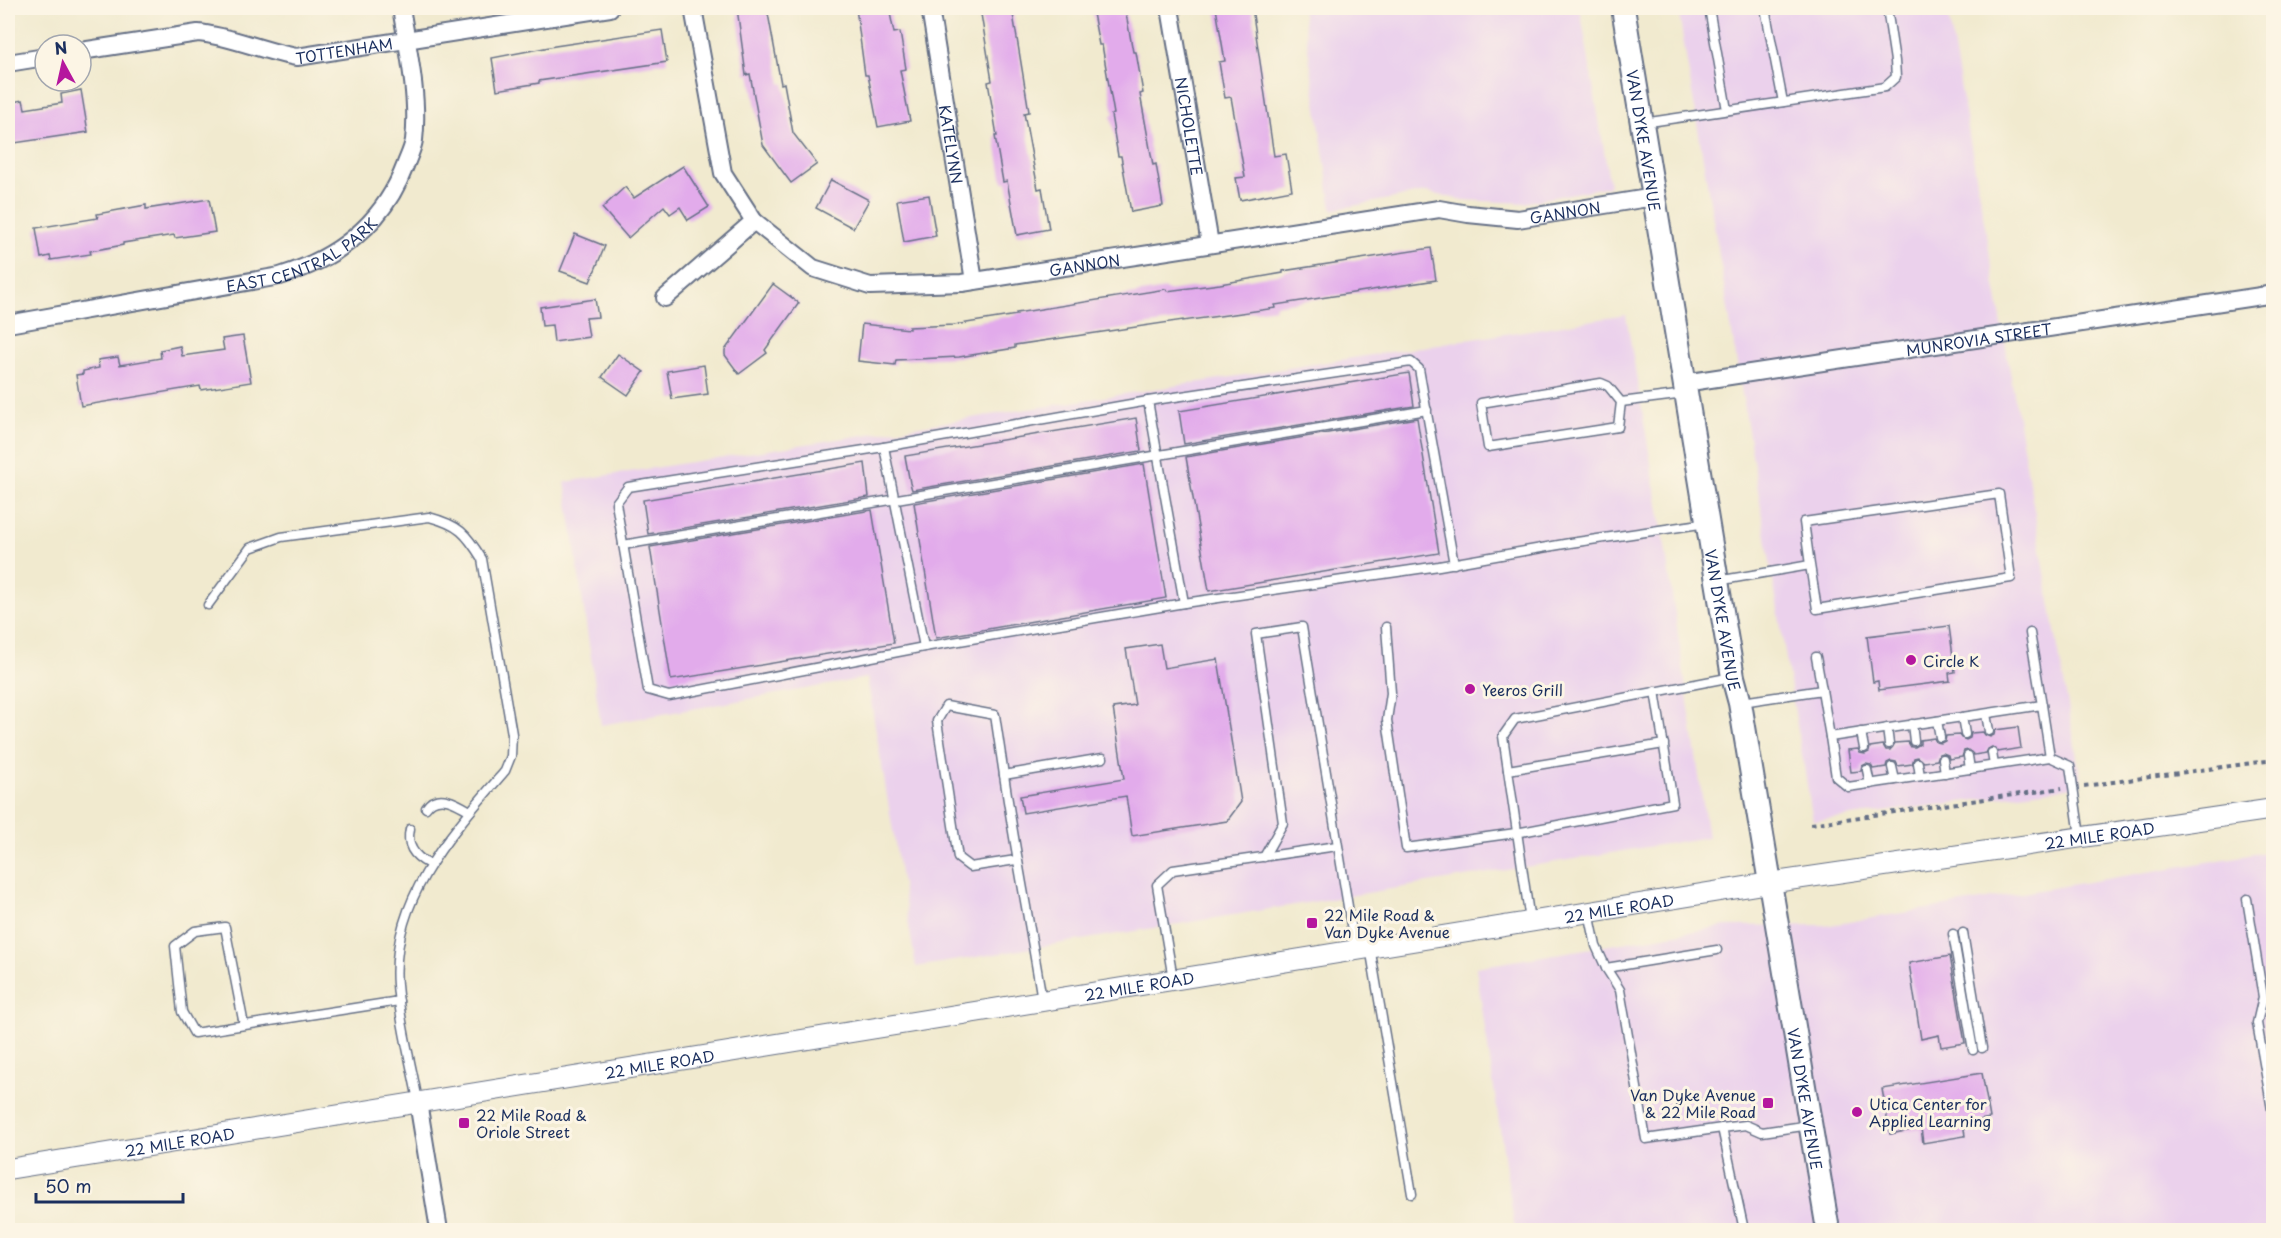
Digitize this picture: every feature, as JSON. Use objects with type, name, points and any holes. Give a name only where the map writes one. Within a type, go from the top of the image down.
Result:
[{"type":"main road","name":"VAN DYKE AVENUE","points":[[1623,8],[1707,523],[1770,883],[1825,1230]]},
{"type":"street","name":"EAST CENTRAL PARK","points":[[8,324],[271,278],[303,269],[338,251],[370,224],[387,204],[399,181],[414,141],[413,93],[402,8]]},
{"type":"street","name":"TOTTENHAM","points":[[93,49],[198,33],[216,35],[274,53],[297,57],[610,8]]},
{"type":"street","name":"GANNON","points":[[693,8],[723,172],[754,221],[813,268],[870,286],[974,281],[1438,209],[1518,219],[1654,197]]},
{"type":"street","name":"KATELYNN","points":[[930,8],[974,281]]},
{"type":"street","name":"NICHOLETTE","points":[[1170,8],[1210,244]]},
{"type":"street","points":[[8,63],[33,59]]},
{"type":"street","points":[[665,298],[754,221]]},
{"type":"street","name":"MUNROVIA STREET","points":[[1685,388],[2274,294]]},
{"type":"street","name":"22 MILE ROAD","points":[[8,1169],[1530,921],[1770,883],[2274,809]]},
{"type":"street","points":[[418,1102],[439,1230]]},
{"type":"lane","points":[[1709,8],[1727,110]]},
{"type":"lane","points":[[1766,8],[1783,102]]},
{"type":"lane","points":[[1642,123],[1885,87],[1896,77],[1887,8]]},
{"type":"lane","points":[[1454,564],[1419,369],[1411,362],[1148,401],[884,447],[628,487],[616,503],[648,690],[669,696],[924,647],[1184,603],[1454,564],[1570,543],[1707,523]]},
{"type":"lane","points":[[1601,383],[1608,386],[1621,402],[1618,427],[1488,447],[1481,403],[1601,383]]},
{"type":"lane","points":[[1621,402],[1685,388]]},
{"type":"lane","points":[[1148,401],[1184,603]]},
{"type":"lane","points":[[623,545],[1427,410]]},
{"type":"lane","points":[[884,447],[924,647]]},
{"type":"lane","points":[[1999,494],[2011,578],[1817,609],[1810,565],[1804,522],[1999,494]]},
{"type":"lane","points":[[208,605],[250,548],[281,537],[429,517],[451,523],[471,541],[482,559],[512,734],[511,756],[505,771],[429,864],[402,925],[396,958],[399,1001],[418,1102]]},
{"type":"lane","points":[[1717,581],[1810,565]]},
{"type":"lane","points":[[1264,857],[1282,823],[1256,634],[1302,627],[1337,846],[1363,948],[1412,1194]]},
{"type":"lane","points":[[1386,627],[1391,693],[1387,720],[1406,848],[1516,833],[1673,803],[1655,691]]},
{"type":"lane","points":[[2030,633],[2050,757]]},
{"type":"lane","points":[[1816,657],[1836,777],[1848,787],[2050,757],[2070,766],[2080,837]]},
{"type":"lane","points":[[1530,921],[1503,736],[1515,719],[1733,677]]},
{"type":"lane","points":[[1740,703],[1822,690]]},
{"type":"lane","points":[[1830,737],[2042,705]]},
{"type":"lane","points":[[1016,860],[970,867],[958,858],[937,720],[946,706],[995,715],[1016,860],[1025,896],[1042,1000]]},
{"type":"lane","points":[[1986,714],[1989,731]]},
{"type":"lane","points":[[1962,717],[1965,734]]},
{"type":"lane","points":[[1937,721],[1940,737]]},
{"type":"lane","points":[[1912,724],[1914,741]]},
{"type":"lane","points":[[1887,728],[1889,744]]},
{"type":"lane","points":[[1862,732],[1864,748]]},
{"type":"lane","points":[[1508,770],[1664,744]]},
{"type":"lane","points":[[1992,753],[1994,765]]},
{"type":"lane","points":[[1968,756],[1970,769]]},
{"type":"lane","points":[[1004,775],[1103,758]]},
{"type":"lane","points":[[1943,759],[1946,773]]},
{"type":"lane","points":[[1918,763],[1920,776]]},
{"type":"lane","points":[[1893,766],[1895,780]]},
{"type":"lane","points":[[1867,770],[1870,784]]},
{"type":"lane","points":[[426,808],[429,803],[454,800],[470,812]]},
{"type":"lane","points":[[410,829],[408,838],[411,848],[418,858],[429,864]]},
{"type":"lane","points":[[1173,979],[1158,885],[1173,870],[1337,846]]},
{"type":"lane","points":[[2247,898],[2263,998],[2257,1023],[2274,1121]]},
{"type":"lane","points":[[1589,912],[1596,946],[1620,990],[1646,1139],[1746,1125],[1762,1132],[1810,1125]]},
{"type":"lane","points":[[244,1026],[225,927],[195,931],[175,946],[182,1012],[194,1033],[244,1026],[399,1001]]},
{"type":"lane","points":[[1953,934],[1978,1049],[1963,933]]},
{"type":"lane","points":[[1606,968],[1717,950]]},
{"type":"lane","points":[[1722,1128],[1744,1230]]},
{"type":"path","points":[[1811,824],[2274,760]]},
{"type":"shaded area","points":[[1302,8],[1580,8],[1610,186],[1524,203],[1462,200],[1426,192],[1332,210]]},
{"type":"shaded area","points":[[1678,8],[1947,8],[2082,786],[1813,821]]},
{"type":"shaded area","points":[[1626,315],[1664,540],[1708,837],[916,967],[867,678],[601,725],[565,482]]},
{"type":"shaded area","points":[[2273,851],[2273,1230],[1515,1230],[1476,967],[1725,926],[1831,925]]},
{"type":"building","points":[[737,8],[767,8],[793,133],[817,164],[791,183],[763,145],[750,74],[746,75]]},
{"type":"building","points":[[856,8],[889,8],[894,33],[900,32],[906,69],[900,70],[910,121],[878,127],[868,75],[865,75]]},
{"type":"building","points":[[980,8],[1012,8],[1029,112],[1024,113],[1038,189],[1042,188],[1049,229],[1017,235],[1007,181],[1003,182],[995,136],[997,136],[988,82],[992,81]]},
{"type":"building","points":[[1092,8],[1125,8],[1133,52],[1136,52],[1143,93],[1140,94],[1163,206],[1131,212],[1121,156],[1118,156],[1111,115],[1114,114],[1102,45],[1099,45]]},
{"type":"building","points":[[1216,8],[1252,8],[1274,156],[1286,154],[1292,190],[1240,200],[1236,178],[1245,177],[1231,97],[1225,98],[1219,62],[1225,61]]},
{"type":"building","points":[[662,30],[667,62],[539,81],[539,83],[497,90],[492,58]]},
{"type":"building","points":[[82,93],[88,132],[8,144],[8,103],[23,100],[25,109],[62,103],[61,94]]},
{"type":"building","points":[[683,166],[709,207],[688,220],[680,207],[670,214],[664,206],[628,238],[602,208],[625,187],[634,198]]},
{"type":"building","points":[[831,180],[869,200],[853,228],[816,208]]},
{"type":"building","points":[[929,195],[936,236],[904,242],[897,200]]},
{"type":"building","points":[[209,199],[215,232],[175,238],[174,235],[123,243],[123,245],[90,251],[91,254],[51,260],[50,256],[41,258],[36,228],[98,218],[97,214],[146,205],[146,209]]},
{"type":"building","points":[[575,234],[605,246],[590,282],[560,271]]},
{"type":"building","points":[[1431,248],[1436,280],[1275,305],[1276,308],[1015,345],[1015,348],[959,357],[896,360],[895,365],[858,361],[862,324],[909,329],[909,327],[954,325],[1017,315],[1016,313],[1166,289],[1167,291],[1220,284],[1283,273],[1283,271]]},
{"type":"building","points":[[773,284],[799,303],[765,350],[767,353],[739,374],[725,355],[725,350]]},
{"type":"building","points":[[595,299],[598,317],[586,318],[589,337],[554,342],[552,325],[542,326],[540,307]]},
{"type":"building","points":[[243,336],[251,382],[201,390],[200,386],[81,406],[76,375],[99,368],[98,360],[118,357],[120,365],[161,358],[160,350],[180,346],[182,356],[224,350],[222,339]]},
{"type":"building","points":[[618,354],[644,372],[628,395],[602,377]]},
{"type":"building","points":[[704,365],[708,394],[672,399],[667,371]]},
{"type":"building","points":[[1409,373],[1414,406],[1184,444],[1179,411]]},
{"type":"building","points":[[1136,418],[1141,451],[912,490],[905,456]]},
{"type":"building","points":[[1417,418],[1439,553],[1209,591],[1186,457]]},
{"type":"building","points":[[865,463],[869,497],[648,534],[643,500]]},
{"type":"building","points":[[1144,464],[1166,598],[936,638],[914,503]]},
{"type":"building","points":[[872,510],[894,643],[671,680],[650,547]]},
{"type":"building","points":[[1949,626],[1955,672],[1949,673],[1950,681],[1879,690],[1878,681],[1873,682],[1867,636]]},
{"type":"building","points":[[1160,644],[1164,668],[1218,659],[1241,802],[1227,821],[1132,836],[1126,796],[1023,813],[1020,796],[1124,779],[1113,708],[1135,705],[1126,649]]},
{"type":"building","points":[[2018,727],[2021,748],[1998,752],[1992,747],[1986,753],[1974,755],[1968,750],[1964,751],[1962,757],[1949,759],[1948,755],[1943,753],[1939,754],[1937,760],[1924,762],[1918,757],[1914,758],[1912,764],[1898,766],[1896,762],[1891,761],[1886,767],[1873,769],[1871,765],[1866,764],[1862,766],[1861,771],[1851,772],[1848,750],[1858,749],[1860,753],[1865,754],[1869,752],[1870,747],[1883,745],[1886,750],[1890,750],[1895,743],[1908,742],[1911,747],[1915,747],[1920,744],[1920,740],[1934,738],[1936,742],[1941,743],[1945,741],[1946,736],[1959,735],[1966,740],[1970,738],[1971,733],[1983,732],[1990,737],[1994,735],[1995,730]]},
{"type":"building","points":[[1950,956],[1965,1043],[1941,1047],[1939,1035],[1921,1039],[1909,963]]},
{"type":"building","points":[[1982,1073],[1990,1118],[1963,1123],[1965,1136],[1923,1143],[1921,1128],[1890,1134],[1882,1089]]},
{"type":"place","name":"Circle K","points":[[1911,660]]},
{"type":"place","name":"Yeeros Grill","points":[[1470,689]]},
{"type":"place","name":"22 Mile Road & Van Dyke Avenue","points":[[1312,923]]},
{"type":"place","name":"Van Dyke Avenue & 22 Mile Road","points":[[1768,1103]]},
{"type":"place","name":"Utica Center for Applied Learning","points":[[1857,1112]]},
{"type":"place","name":"22 Mile Road & Oriole Street","points":[[464,1123]]}]
